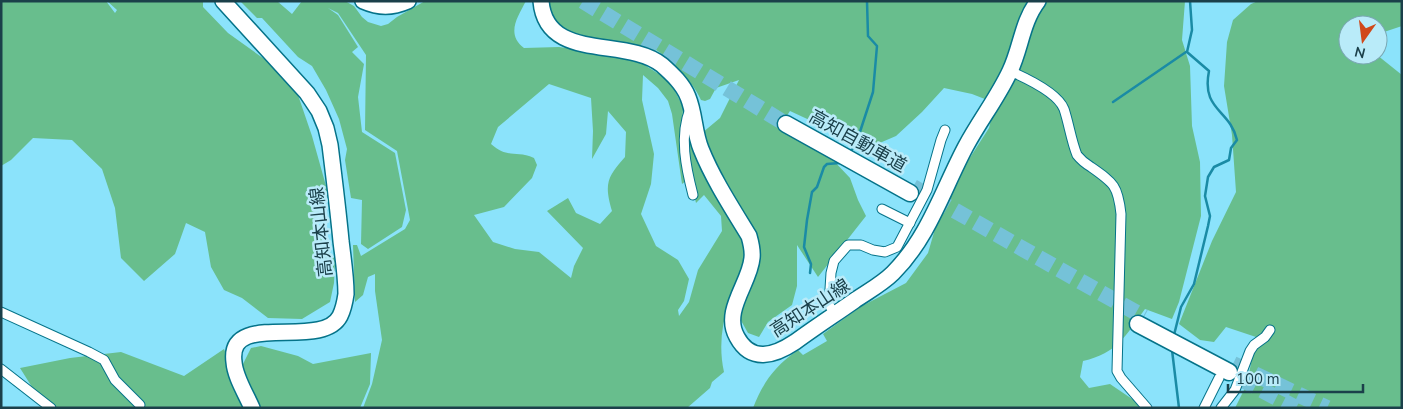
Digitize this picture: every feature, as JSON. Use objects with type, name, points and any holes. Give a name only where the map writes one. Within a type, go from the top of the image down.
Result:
[{"type":"highway","name":"高知自動車道","points":[[795,124],[908,188]]},
{"type":"highway","points":[[1141,320],[1227,371]]},
{"type":"main road","name":"高知本山線","points":[[223,1],[307,93],[319,111],[326,128],[330,146],[346,295],[341,315],[333,324],[320,331],[263,333],[244,338],[237,344],[233,354],[234,364],[252,408]]},
{"type":"main road","points":[[363,1],[384,7],[408,1]]},
{"type":"main road","name":"高知本山線","points":[[541,1],[542,13],[547,24],[556,34],[574,41],[644,55],[654,60],[677,79],[688,98],[700,147],[748,236],[752,247],[751,265],[734,309],[734,332],[740,341],[752,352],[769,355],[789,346],[892,274],[916,246],[965,148],[1010,71],[1027,22],[1038,1]]},
{"type":"street","points":[[1010,71],[1022,76],[1057,98],[1064,110],[1080,160],[1111,181],[1116,189],[1120,200],[1121,214],[1117,371],[1147,408]]},
{"type":"street","points":[[691,107],[686,120],[685,166],[692,195]]},
{"type":"street","points":[[835,314],[829,305],[831,273],[834,261],[848,245],[861,245],[878,252],[885,252],[897,247],[927,190],[940,140],[945,130]]},
{"type":"street","points":[[882,209],[910,223]]},
{"type":"street","points":[[1,312],[104,360],[115,380],[140,405]]},
{"type":"street","points":[[1222,408],[1235,390],[1250,351],[1270,330]]},
{"type":"street","points":[[1,369],[50,408]]},
{"type":"street","points":[[1204,408],[1227,371]]},
{"type":"green space","points":[[1,1],[106,1],[115,13],[117,10],[107,1],[203,1],[203,7],[228,33],[267,61],[298,95],[328,193],[315,221],[323,242],[335,260],[334,283],[330,302],[302,319],[268,318],[242,298],[224,290],[211,267],[205,232],[186,223],[175,254],[144,281],[121,258],[115,208],[102,169],[72,140],[33,138],[11,160],[1,166]]},
{"type":"green space","points":[[240,1],[277,1],[292,14],[302,1],[345,1],[354,6],[368,22],[381,26],[388,24],[425,1],[526,1],[514,31],[515,37],[524,48],[559,47],[602,53],[643,64],[662,76],[673,87],[683,107],[682,143],[686,181],[682,184],[672,114],[668,101],[658,88],[643,75],[642,100],[654,154],[651,184],[641,214],[656,246],[678,260],[689,279],[684,301],[678,310],[679,316],[689,302],[698,270],[722,231],[721,216],[704,195],[696,203],[688,170],[688,125],[742,237],[746,252],[742,272],[724,320],[721,346],[724,372],[712,382],[710,388],[687,408],[363,408],[372,384],[382,340],[375,291],[375,274],[368,277],[363,295],[355,302],[353,245],[357,245],[361,256],[405,229],[410,220],[397,151],[365,130],[366,55],[338,13],[328,8],[338,15],[358,47],[352,52],[364,64],[358,97],[362,132],[395,153],[406,210],[402,227],[368,249],[361,244],[362,200],[351,198],[345,160],[347,149],[339,119],[326,90],[312,66],[298,57],[262,18],[257,18]],"holes":[[[549,84],[591,98],[592,159],[606,134],[608,111],[626,132],[625,157],[614,170],[609,181],[608,194],[612,211],[600,224],[576,213],[568,198],[547,211],[583,248],[574,266],[571,278],[539,252],[515,249],[493,242],[474,215],[504,207],[532,178],[537,165],[534,158],[507,153],[491,144],[498,127]]]},
{"type":"green space","points":[[549,1],[1185,1],[1182,40],[1190,66],[1192,126],[1200,162],[1201,216],[1179,302],[1172,319],[1145,309],[1126,335],[1113,348],[1095,358],[1083,361],[1080,377],[1089,388],[1110,384],[1138,403],[1140,408],[753,408],[761,390],[771,375],[790,356],[798,350],[803,355],[827,341],[823,334],[860,307],[906,283],[928,253],[937,222],[953,184],[989,128],[995,103],[972,94],[944,88],[896,136],[875,145],[846,137],[790,111],[778,129],[833,160],[850,178],[866,216],[818,277],[797,245],[797,286],[792,305],[768,322],[759,337],[748,333],[739,317],[744,298],[757,268],[706,148],[702,133],[720,118],[739,80],[716,88],[710,99],[701,100],[682,72],[656,50],[572,35],[555,25]]},
{"type":"green space","points":[[1258,1],[1402,1],[1402,26],[1388,31],[1388,15],[1338,15],[1338,65],[1388,64],[1402,75],[1402,408],[1235,408],[1247,384],[1256,337],[1226,327],[1214,342],[1200,340],[1179,324],[1212,241],[1236,192],[1232,135],[1224,86],[1227,42],[1233,20],[1251,4]]},
{"type":"green space","points":[[261,346],[298,356],[313,364],[371,353],[370,384],[360,408],[261,408],[246,380],[242,366],[251,348]]},
{"type":"green space","points":[[224,349],[249,408],[48,408],[42,403],[20,368],[70,358],[121,352],[184,376]]},
{"type":"waterway","points":[[850,152],[856,144],[873,92],[877,46],[868,36],[867,1]]},
{"type":"waterway","points":[[1174,335],[1181,307],[1194,284],[1208,226],[1210,216],[1205,196],[1208,177],[1214,167],[1229,160],[1231,148],[1237,140],[1229,122],[1212,102],[1208,84],[1209,71],[1187,52],[1192,30],[1190,1]]},
{"type":"waterway","points":[[1113,102],[1186,52]]},
{"type":"waterway","points":[[810,273],[811,264],[804,247],[812,192],[817,187],[824,167],[827,164],[840,163]]},
{"type":"waterway","points":[[1172,350],[1179,408]]},
{"type":"tunnel","points":[[583,1],[786,124]]},
{"type":"tunnel","points":[[913,187],[1144,317]]},
{"type":"tunnel","points":[[1233,364],[1327,408]]},
{"type":"tunnel","points":[[1241,379],[1296,408]]}]
